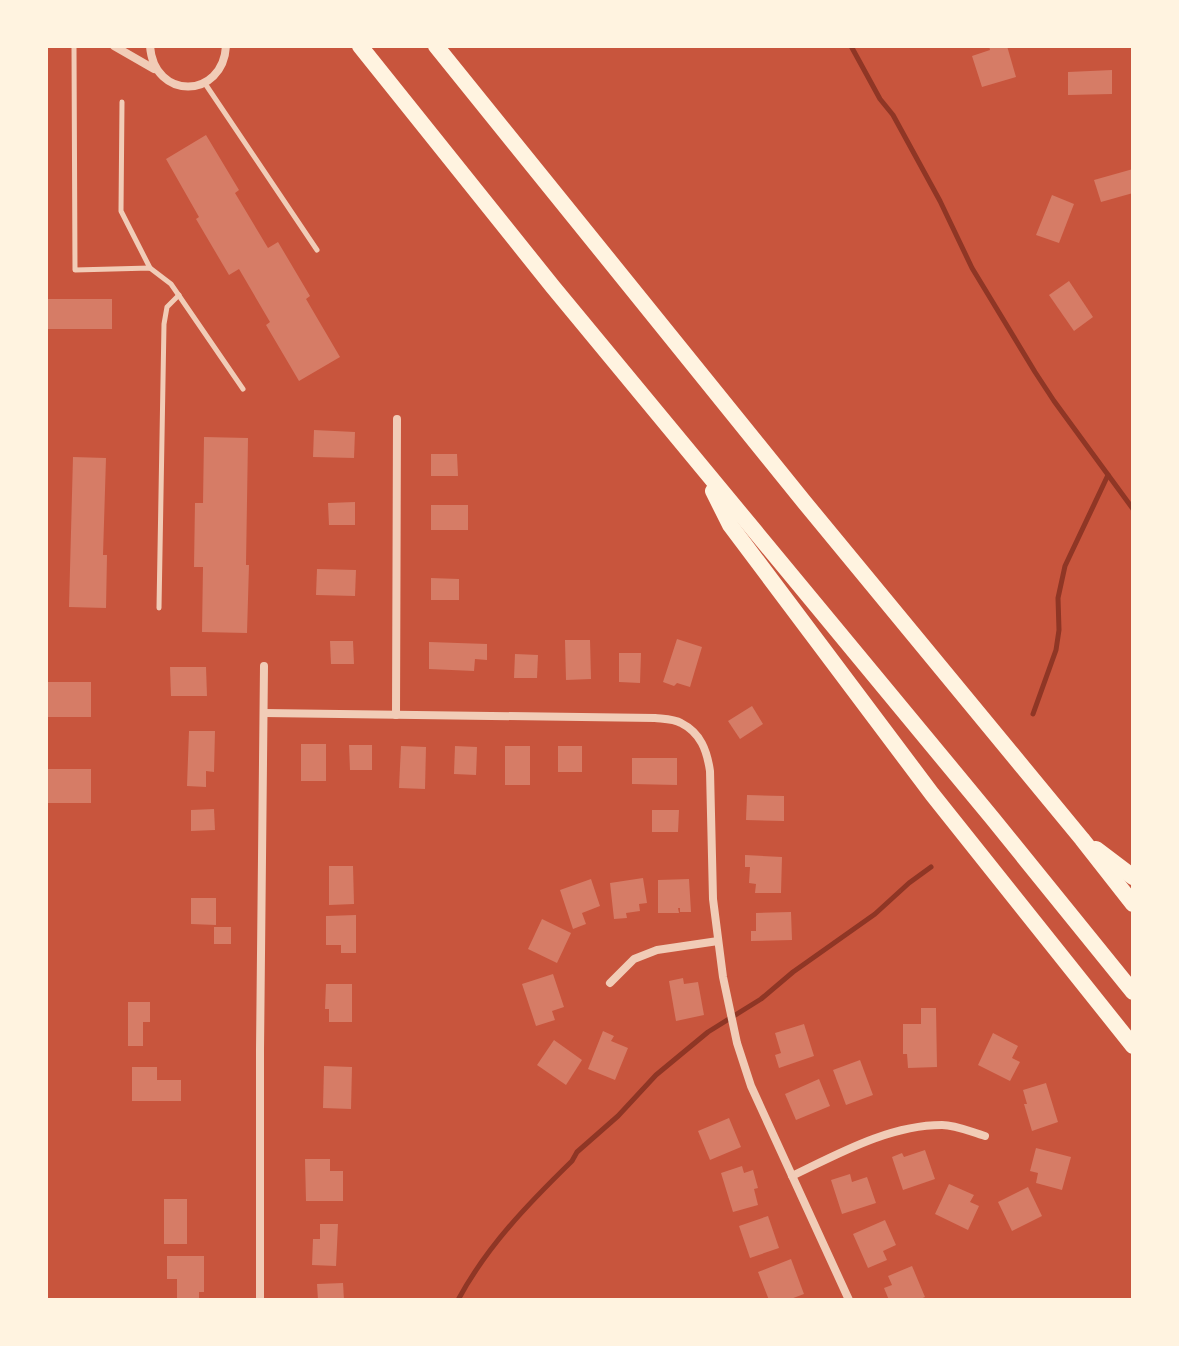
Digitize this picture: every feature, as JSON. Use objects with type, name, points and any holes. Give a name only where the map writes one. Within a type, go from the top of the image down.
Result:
[{"type":"highway","points":[[360,46],[553,287],[1133,992]]},
{"type":"highway","points":[[436,46],[1133,904]]},
{"type":"highway","points":[[701,468],[730,525],[932,794],[1133,1046]]},
{"type":"highway","points":[[1082,839],[1133,877]]},
{"type":"street","points":[[114,46],[179,86],[196,86],[212,79],[222,65],[226,46]]},
{"type":"street","points":[[150,46],[157,71]]},
{"type":"street","points":[[396,715],[397,419]]},
{"type":"street","points":[[260,1300],[264,666]]},
{"type":"street","points":[[264,713],[655,718],[680,722],[697,736],[707,752],[710,771],[713,899],[723,977],[737,1043],[751,1086],[849,1300]]},
{"type":"street","points":[[610,983],[634,959],[657,950],[718,941]]},
{"type":"street","points":[[792,1176],[899,1131],[945,1125],[985,1136]]},
{"type":"lane","points":[[74,46],[75,270],[150,268]]},
{"type":"lane","points":[[204,82],[317,250]]},
{"type":"lane","points":[[122,102],[121,211],[150,268],[171,284],[243,389]]},
{"type":"lane","points":[[159,608],[164,324],[167,307],[179,295]]},
{"type":"building","points":[[989,46],[1007,46],[1016,77],[982,87],[972,56],[990,50]]},
{"type":"building","points":[[1112,70],[1112,94],[1068,95],[1068,72]]},
{"type":"building","points":[[206,135],[239,190],[235,193],[268,248],[278,242],[310,296],[306,299],[340,357],[299,381],[266,325],[270,322],[239,269],[229,275],[166,159]]},
{"type":"building","points":[[1133,169],[1133,193],[1101,202],[1094,180]]},
{"type":"building","points":[[1052,195],[1074,204],[1059,243],[1036,235]]},
{"type":"building","points":[[1069,281],[1093,317],[1074,331],[1049,295]]},
{"type":"building","points":[[46,299],[112,299],[112,329],[46,329]]},
{"type":"building","points":[[314,430],[355,432],[354,458],[313,457]]},
{"type":"building","points":[[204,437],[248,438],[247,633],[202,632],[203,567],[194,567],[195,503],[203,503]]},
{"type":"building","points":[[431,454],[457,454],[458,476],[431,476]]},
{"type":"building","points":[[73,457],[106,458],[103,555],[107,555],[106,608],[69,607]]},
{"type":"building","points":[[355,502],[355,525],[329,525],[328,503]]},
{"type":"building","points":[[431,505],[468,505],[468,530],[431,530]]},
{"type":"building","points":[[317,569],[356,570],[355,596],[316,595]]},
{"type":"building","points":[[431,578],[459,579],[459,600],[431,600]]},
{"type":"building","points":[[677,639],[702,647],[690,687],[663,682]]},
{"type":"building","points":[[565,640],[590,640],[591,679],[566,680]]},
{"type":"building","points":[[330,641],[353,641],[354,664],[331,664]]},
{"type":"building","points":[[429,642],[487,644],[487,660],[475,659],[474,671],[429,669]]},
{"type":"building","points":[[619,653],[641,653],[640,683],[619,682]]},
{"type":"building","points":[[515,654],[538,655],[537,678],[514,678]]},
{"type":"building","points":[[170,667],[206,667],[207,696],[171,696]]},
{"type":"building","points":[[46,682],[91,682],[91,717],[46,717]]},
{"type":"building","points":[[752,706],[763,724],[740,739],[728,721]]},
{"type":"building","points":[[189,731],[215,731],[214,772],[206,771],[206,787],[187,786]]},
{"type":"building","points":[[301,744],[326,744],[326,781],[301,781]]},
{"type":"building","points":[[349,745],[372,745],[372,770],[350,770]]},
{"type":"building","points":[[401,746],[426,747],[425,789],[399,788]]},
{"type":"building","points":[[455,746],[477,747],[476,775],[454,774]]},
{"type":"building","points":[[505,746],[530,746],[530,785],[505,785]]},
{"type":"building","points":[[558,746],[582,746],[582,772],[558,772]]},
{"type":"building","points":[[632,758],[677,758],[677,785],[632,784]]},
{"type":"building","points":[[46,769],[91,769],[91,803],[46,803]]},
{"type":"building","points":[[747,795],[784,796],[784,821],[746,820]]},
{"type":"building","points":[[214,809],[215,830],[191,831],[191,810]]},
{"type":"building","points":[[652,810],[679,810],[678,832],[652,832]]},
{"type":"building","points":[[745,855],[782,857],[781,893],[755,893],[756,884],[749,883],[750,867],[745,867]]},
{"type":"building","points":[[329,866],[353,866],[354,904],[329,905]]},
{"type":"building","points":[[643,878],[647,903],[639,904],[640,911],[626,913],[627,918],[614,919],[610,883]]},
{"type":"building","points":[[591,879],[600,906],[582,913],[586,924],[573,929],[560,890]]},
{"type":"building","points":[[689,879],[691,912],[680,912],[678,908],[679,913],[658,913],[658,880]]},
{"type":"building","points":[[191,898],[216,898],[216,925],[191,924]]},
{"type":"building","points":[[791,912],[792,940],[751,941],[751,931],[756,931],[756,913]]},
{"type":"building","points":[[356,915],[356,953],[341,953],[341,945],[326,945],[326,916]]},
{"type":"building","points":[[542,919],[571,933],[557,963],[528,949]]},
{"type":"building","points":[[214,927],[231,927],[231,944],[214,944]]},
{"type":"building","points":[[553,974],[564,1007],[552,1011],[555,1020],[536,1026],[522,984]]},
{"type":"building","points":[[683,978],[684,984],[698,982],[704,1015],[676,1021],[669,981]]},
{"type":"building","points":[[326,984],[352,984],[352,1022],[329,1022],[329,1009],[325,1009]]},
{"type":"building","points":[[128,1002],[150,1002],[150,1022],[143,1022],[143,1046],[128,1046]]},
{"type":"building","points":[[921,1008],[936,1008],[937,1067],[908,1068],[907,1054],[903,1054],[903,1024],[921,1024]]},
{"type":"building","points":[[804,1024],[814,1056],[779,1068],[775,1055],[781,1053],[775,1033]]},
{"type":"building","points":[[603,1031],[614,1036],[611,1041],[628,1048],[615,1080],[588,1069]]},
{"type":"building","points":[[993,1033],[1018,1046],[1012,1058],[1020,1062],[1010,1081],[978,1065]]},
{"type":"building","points":[[554,1040],[582,1060],[566,1085],[537,1065]]},
{"type":"building","points":[[860,1060],[873,1095],[846,1105],[833,1070]]},
{"type":"building","points":[[324,1066],[352,1067],[351,1109],[323,1108]]},
{"type":"building","points":[[132,1067],[157,1067],[157,1080],[181,1080],[181,1101],[132,1101]]},
{"type":"building","points":[[819,1079],[830,1106],[796,1120],[785,1094]]},
{"type":"building","points":[[1046,1083],[1058,1122],[1032,1131],[1023,1090]]},
{"type":"building","points":[[729,1118],[741,1147],[710,1160],[698,1131]]},
{"type":"building","points":[[1036,1148],[1071,1157],[1062,1190],[1036,1183],[1038,1173],[1030,1171]]},
{"type":"building","points":[[925,1150],[935,1179],[903,1190],[892,1157],[902,1153],[904,1157]]},
{"type":"building","points":[[305,1159],[330,1159],[330,1171],[343,1171],[343,1201],[306,1201]]},
{"type":"building","points":[[742,1166],[744,1173],[753,1170],[758,1188],[754,1189],[758,1205],[733,1212],[721,1173]]},
{"type":"building","points":[[850,1174],[852,1182],[867,1177],[876,1203],[842,1214],[831,1180]]},
{"type":"building","points":[[949,1184],[974,1195],[970,1202],[979,1206],[968,1230],[935,1214]]},
{"type":"building","points":[[1028,1187],[1042,1216],[1012,1231],[998,1202]]},
{"type":"building","points":[[164,1199],[187,1199],[187,1244],[164,1244]]},
{"type":"building","points":[[768,1216],[779,1248],[750,1258],[739,1226]]},
{"type":"building","points":[[885,1220],[896,1245],[883,1251],[887,1260],[868,1268],[853,1234]]},
{"type":"building","points":[[320,1224],[338,1224],[336,1266],[312,1265],[313,1239],[320,1239]]},
{"type":"building","points":[[167,1256],[204,1256],[204,1292],[199,1292],[199,1300],[177,1300],[177,1279],[167,1279]]},
{"type":"building","points":[[791,1259],[804,1294],[788,1300],[769,1300],[758,1272]]},
{"type":"building","points":[[912,1266],[925,1297],[918,1300],[889,1300],[884,1288],[892,1285],[888,1276]]},
{"type":"building","points":[[343,1283],[344,1300],[318,1300],[317,1284]]},
{"type":"waterway","points":[[851,46],[940,201],[972,268],[1035,372],[1133,509]]},
{"type":"waterway","points":[[1033,714],[1056,650],[1058,598],[1065,566],[1108,475]]},
{"type":"waterway","points":[[458,1300],[482,1261],[510,1226],[577,1152],[618,1116],[656,1075],[708,1032],[761,999],[793,972],[875,914],[931,867]]}]
